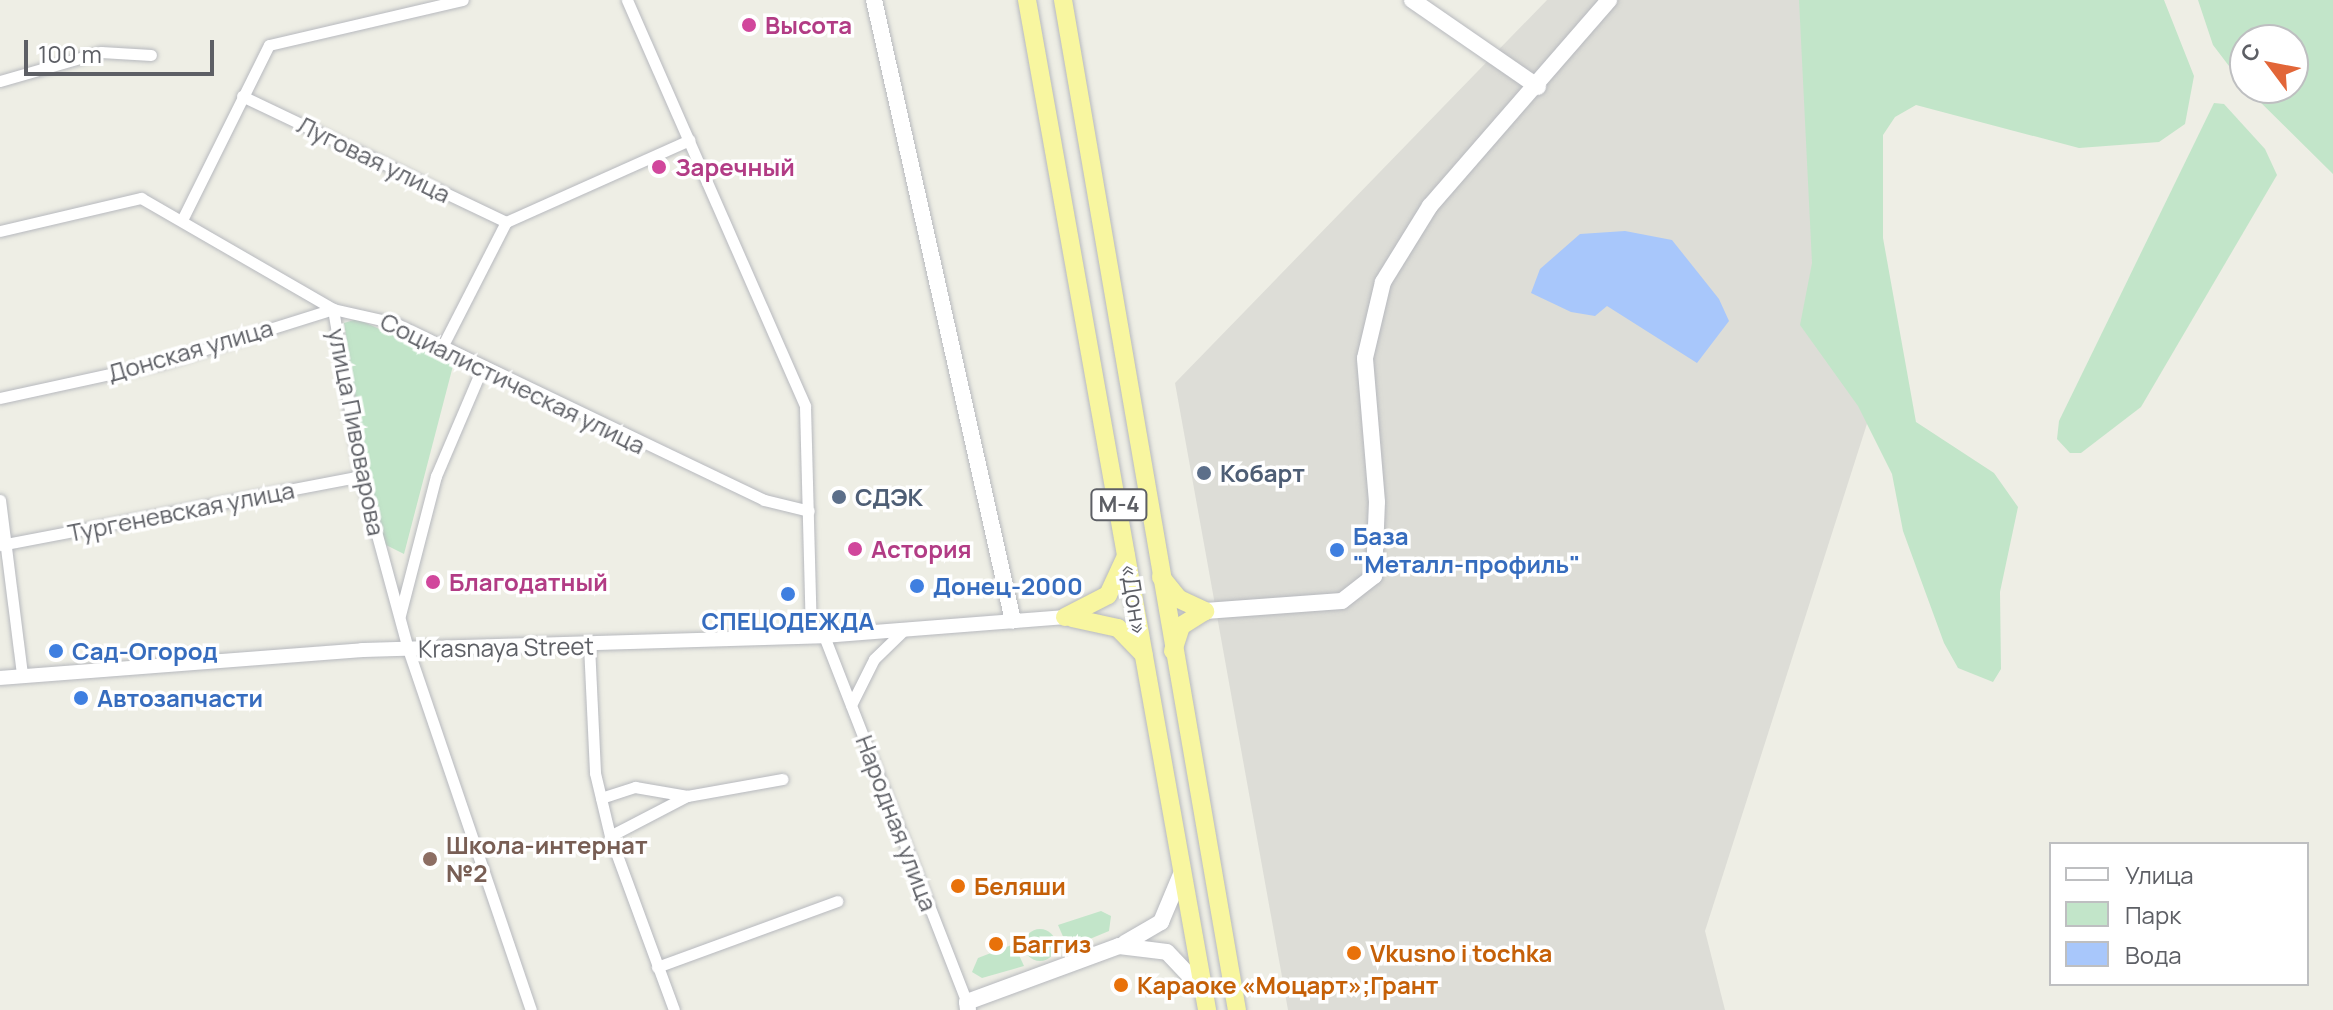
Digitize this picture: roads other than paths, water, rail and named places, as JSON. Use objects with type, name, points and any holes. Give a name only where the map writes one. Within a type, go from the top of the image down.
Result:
[{"type":"highway","name":"«Дон»","points":[[1027,0],[1206,1001]]},
{"type":"highway","name":"«Дон»","points":[[1063,0],[1156,570],[1237,1010]]},
{"type":"highway","points":[[1065,617],[1108,595],[1127,549]]},
{"type":"highway","points":[[1156,570],[1179,599],[1205,611]]},
{"type":"highway","points":[[1172,654],[1181,626],[1205,611]]},
{"type":"highway","points":[[1065,617],[1107,622],[1144,655]]},
{"type":"main road","points":[[874,0],[1013,621]]},
{"type":"main road","points":[[1412,0],[1538,87]]},
{"type":"main road","points":[[1205,611],[1342,601],[1374,576],[1377,502],[1365,358],[1374,306],[1394,259],[1430,206],[1538,87],[1609,0]]},
{"type":"main road","points":[[968,1006],[1119,946],[1161,922],[1182,870]]},
{"type":"main road","points":[[1119,946],[1167,952],[1206,1001]]},
{"type":"street","points":[[183,218],[269,45],[463,0]]},
{"type":"street","points":[[627,0],[805,406],[817,636]]},
{"type":"street","points":[[0,81],[101,52],[151,55]]},
{"type":"street","name":"Луговая улица","points":[[242,96],[506,222]]},
{"type":"street","points":[[443,345],[506,222],[689,140]]},
{"type":"street","name":"Социалистическая улица","points":[[0,231],[133,198],[183,218],[333,309],[365,313],[443,345],[764,500],[809,511]]},
{"type":"street","name":"Донская улица","points":[[0,398],[161,363],[333,309]]},
{"type":"street","name":"улица Пивоварова","points":[[333,309],[361,476],[399,619],[531,1010]]},
{"type":"street","points":[[399,619],[436,476],[483,366]]},
{"type":"street","name":"Тургеневская улица","points":[[3,545],[361,476]]},
{"type":"street","points":[[0,500],[3,545],[22,674]]},
{"type":"street","name":"Krasnaya Street","points":[[0,678],[22,674],[408,649],[817,636],[1065,617]]},
{"type":"street","points":[[851,705],[874,659],[905,629]]},
{"type":"street","name":"Народная улица","points":[[817,636],[851,705],[968,1006]]},
{"type":"street","points":[[589,645],[601,798],[610,836],[674,1010]]},
{"type":"street","points":[[610,836],[687,796],[782,779]]},
{"type":"street","points":[[601,798],[635,787],[687,796]]},
{"type":"street","points":[[657,967],[837,901]]},
{"type":"water","points":[[1625,231],[1672,240],[1719,299],[1729,321],[1697,363],[1607,306],[1595,316],[1571,312],[1531,293],[1540,269],[1580,234]]},
{"type":"place","name":"Высота","points":[[749,25]]},
{"type":"place","name":"Заречный","points":[[659,167]]},
{"type":"place","name":"Кобарт","points":[[1204,473]]},
{"type":"place","name":"СДЭК","points":[[839,497]]},
{"type":"place","name":"Астория","points":[[855,549]]},
{"type":"place","name":"База \"Металл-профиль\"","points":[[1337,550]]},
{"type":"place","name":"Благодатный","points":[[433,582]]},
{"type":"place","name":"Донец-2000","points":[[917,586]]},
{"type":"place","name":"СПЕЦОДЕЖДА","points":[[788,594]]},
{"type":"place","name":"Сад-Огород","points":[[56,651]]},
{"type":"place","name":"Автозапчасти","points":[[81,698]]},
{"type":"place","name":"Школа-интернат №2","points":[[430,859]]},
{"type":"place","name":"Беляши","points":[[958,886]]},
{"type":"place","name":"Баггиз","points":[[996,944]]},
{"type":"place","name":"Vkusno i tochka","points":[[1354,953]]},
{"type":"place","name":"Караоке «Моцарт»;Грант","points":[[1121,985]]}]
